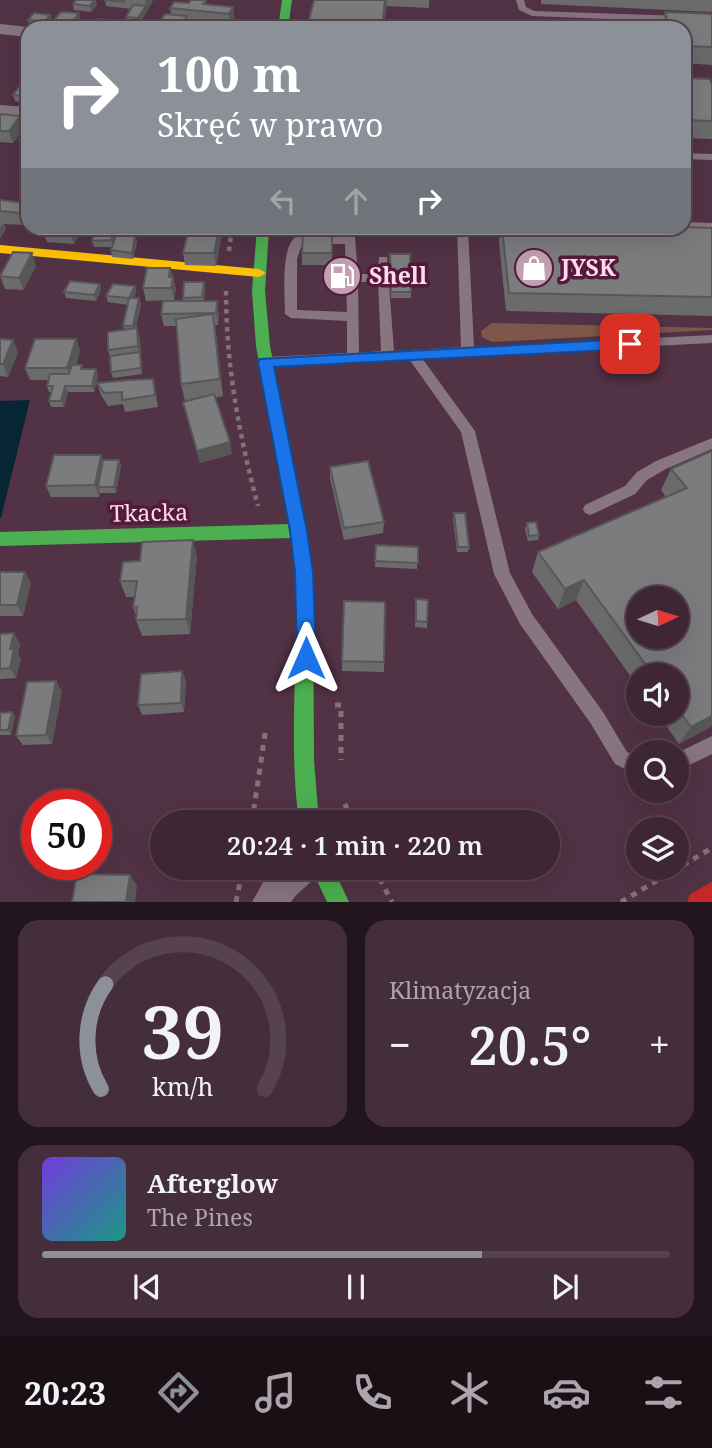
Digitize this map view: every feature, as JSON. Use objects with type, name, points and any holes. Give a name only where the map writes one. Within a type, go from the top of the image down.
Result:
[{"type":"main road","points":[[284,21],[288,0]]},
{"type":"main road","points":[[266,235],[275,257],[259,273],[259,319],[298,531],[306,613],[302,777],[307,810]]},
{"type":"main road","points":[[0,249],[259,273]]},
{"type":"main road","name":"Tkacka","points":[[0,539],[298,531]]},
{"type":"main road","points":[[328,880],[338,902]]},
{"type":"main road","points":[[698,902],[712,893]]},
{"type":"street","points":[[0,29],[21,31]]},
{"type":"street","points":[[0,110],[21,112]]},
{"type":"street","points":[[270,902],[284,880]]},
{"type":"lane","points":[[520,0],[522,8],[532,13],[712,20]]},
{"type":"lane","points":[[691,156],[712,156]]},
{"type":"lane","points":[[691,225],[712,226]]},
{"type":"lane","points":[[462,235],[468,352]]},
{"type":"lane","points":[[353,317],[291,314],[275,257],[300,239],[351,240],[353,317],[353,358]]},
{"type":"lane","points":[[383,260],[388,356]]},
{"type":"lane","points":[[352,278],[384,278]]},
{"type":"lane","points":[[265,362],[712,339]]},
{"type":"lane","points":[[413,355],[468,431],[502,574],[526,619],[597,718],[621,758],[626,760]]},
{"type":"lane","points":[[590,509],[630,490],[642,476],[661,465],[712,443]]},
{"type":"lane","points":[[689,756],[712,745]]},
{"type":"path","points":[[231,235],[227,271],[228,354],[241,440],[265,533]]},
{"type":"path","points":[[341,705],[341,771]]},
{"type":"path","points":[[254,810],[267,723]]},
{"type":"path","points":[[343,793],[348,810]]},
{"type":"path","points":[[621,902],[712,848]]},
{"type":"path","points":[[236,902],[241,880]]},
{"type":"path","points":[[380,880],[392,902]]},
{"type":"shaded area","points":[[492,323],[712,330],[492,342],[482,337],[481,331]]},
{"type":"water","points":[[30,400],[1,518],[0,518],[0,401]]},
{"type":"building","points":[[76,0],[94,0],[90,6],[73,4]]},
{"type":"building","points":[[191,0],[206,0],[203,4],[233,7],[229,14],[170,8],[174,2],[189,3]]},
{"type":"building","points":[[314,0],[385,0],[383,21],[309,21]]},
{"type":"building","points":[[133,5],[146,6],[138,18],[126,17]]},
{"type":"building","points":[[61,12],[79,13],[73,21],[53,21]]},
{"type":"building","points":[[665,12],[712,14],[712,47],[691,46],[691,21],[667,21]]},
{"type":"building","points":[[34,13],[50,15],[45,21],[28,20]]},
{"type":"building","points":[[165,14],[187,16],[184,21],[160,21]]},
{"type":"building","points":[[691,78],[710,79],[712,121],[691,120]]},
{"type":"building","points":[[19,87],[21,87],[21,96],[13,95]]},
{"type":"building","points":[[0,114],[20,116],[9,131],[0,131]]},
{"type":"building","points":[[0,200],[21,202],[20,213],[0,211]]},
{"type":"building","points":[[691,227],[712,228],[712,297],[509,293],[503,235],[691,235]]},
{"type":"building","points":[[94,235],[112,235],[111,240],[92,241]]},
{"type":"building","points":[[116,235],[135,236],[132,253],[111,250]]},
{"type":"building","points":[[187,235],[218,235],[214,253],[183,253]]},
{"type":"building","points":[[303,235],[332,235],[332,253],[302,253]]},
{"type":"building","points":[[13,252],[32,253],[19,278],[0,276]]},
{"type":"building","points":[[390,254],[410,254],[411,292],[391,292]]},
{"type":"building","points":[[147,268],[170,268],[169,277],[173,277],[171,288],[143,288]]},
{"type":"building","points":[[70,281],[100,284],[94,295],[64,292]]},
{"type":"building","points":[[184,282],[204,282],[202,297],[183,298]]},
{"type":"building","points":[[113,284],[135,286],[129,298],[106,296]]},
{"type":"building","points":[[129,298],[139,298],[133,326],[123,326]]},
{"type":"building","points":[[163,301],[217,301],[216,313],[161,314]]},
{"type":"building","points":[[213,314],[220,379],[181,384],[176,319]]},
{"type":"building","points":[[137,328],[138,346],[108,350],[108,332]]},
{"type":"building","points":[[0,339],[13,340],[3,364],[0,364]]},
{"type":"building","points":[[35,339],[76,339],[67,368],[25,368]]},
{"type":"building","points":[[140,352],[141,368],[111,372],[110,356]]},
{"type":"building","points":[[72,365],[82,365],[81,369],[96,369],[92,386],[65,386],[61,401],[49,401],[53,386],[47,386],[50,374],[69,374]]},
{"type":"building","points":[[153,379],[155,395],[122,400],[122,392],[104,393],[97,383],[129,380]]},
{"type":"building","points":[[214,394],[230,442],[197,451],[183,402]]},
{"type":"building","points":[[712,451],[712,716],[691,727],[689,663],[645,663],[634,649],[690,649],[690,586],[626,586],[626,638],[584,580],[565,589],[538,552],[687,488],[671,469]]},
{"type":"building","points":[[54,455],[101,455],[95,485],[46,486]]},
{"type":"building","points":[[103,460],[119,460],[114,487],[98,487]]},
{"type":"building","points":[[368,461],[384,522],[344,528],[330,467]]},
{"type":"building","points":[[454,513],[465,513],[469,547],[458,547]]},
{"type":"building","points":[[536,522],[539,535],[529,536],[527,523]]},
{"type":"building","points":[[193,540],[186,619],[136,620],[137,607],[133,608],[137,581],[120,581],[123,562],[140,561],[142,542]]},
{"type":"building","points":[[376,545],[418,547],[418,563],[375,561]]},
{"type":"building","points":[[0,572],[25,572],[17,605],[0,605]]},
{"type":"building","points":[[416,599],[428,600],[427,622],[416,621]]},
{"type":"building","points":[[344,601],[385,602],[384,662],[342,661]]},
{"type":"building","points":[[14,633],[10,649],[14,649],[10,668],[0,669],[0,634]]},
{"type":"building","points":[[182,671],[181,703],[138,705],[141,674]]},
{"type":"building","points":[[56,681],[46,735],[16,736],[27,682]]},
{"type":"building","points":[[12,712],[8,730],[0,730],[0,713]]},
{"type":"building","points":[[112,875],[130,875],[126,902],[72,902],[76,880],[112,880]]},
{"type":"traffic: fast","points":[[284,21],[287,0]]},
{"type":"traffic: fast","points":[[262,235],[258,291],[263,346],[295,508],[304,573],[304,760],[308,810]]},
{"type":"traffic: fast","points":[[0,539],[298,531]]},
{"type":"traffic: fast","points":[[328,880],[338,902]]},
{"type":"traffic: slow","points":[[0,249],[259,273]]},
{"type":"traffic: jam","points":[[698,902],[712,893]]},
{"type":"place","name":"JYSK","points":[[534,268]]},
{"type":"place","name":"Shell","points":[[342,276]]},
{"type":"route","points":[[306,658],[304,572],[265,362],[630,344]]}]
